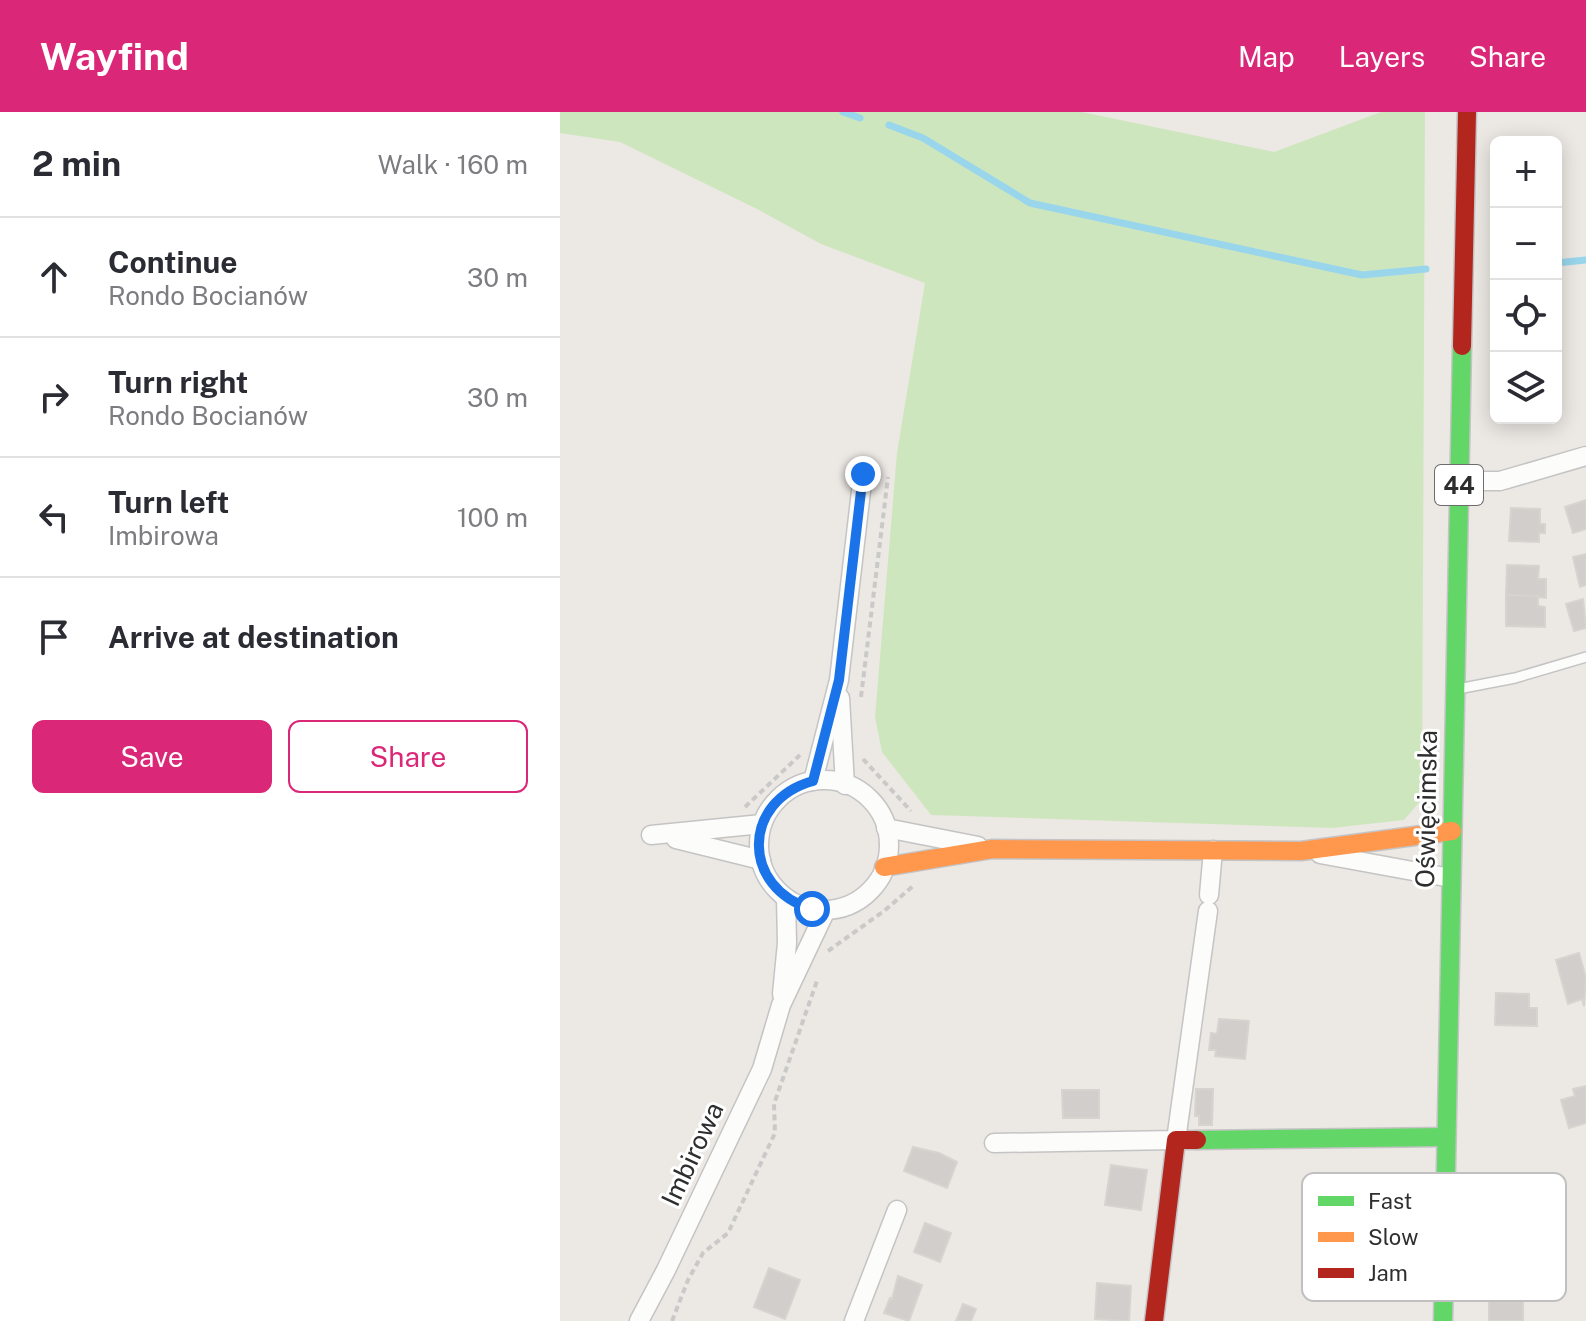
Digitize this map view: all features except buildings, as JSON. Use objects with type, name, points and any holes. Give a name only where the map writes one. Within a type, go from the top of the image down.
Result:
[{"type":"main road","name":"Oświęcimska","points":[[1445,1173],[1467,112]]},
{"type":"main road","points":[[884,867],[992,849],[1301,851],[1452,831]]},
{"type":"main road","points":[[1154,1321],[1176,1140],[1446,1137]]},
{"type":"main road","name":"Oświęcimska","points":[[1443,1301],[1443,1321]]},
{"type":"street","points":[[1459,481],[1500,481],[1586,456]]},
{"type":"street","points":[[813,781],[839,680],[863,474]]},
{"type":"street","points":[[839,680],[845,785]]},
{"type":"street","points":[[813,781],[845,785],[876,807],[886,828],[888,848],[884,867],[874,887],[864,896],[839,908],[826,910],[798,905],[786,898],[768,878],[761,860],[759,838],[762,824],[768,812],[787,791],[813,781]]},
{"type":"street","points":[[761,860],[658,836],[762,824]]},
{"type":"street","points":[[886,828],[992,849]]},
{"type":"street","points":[[994,1143],[1176,1140],[1213,850]]},
{"type":"street","points":[[1301,851],[1451,878]]},
{"type":"street","name":"Imbirowa","points":[[781,1005],[787,943],[786,898]]},
{"type":"street","name":"Imbirowa","points":[[639,1321],[762,1069],[781,1005],[826,910]]},
{"type":"street","points":[[854,1321],[897,1210]]},
{"type":"lane","points":[[1455,690],[1515,678],[1586,657]]},
{"type":"path","points":[[861,702],[888,477]]},
{"type":"path","points":[[736,815],[800,755]]},
{"type":"path","points":[[862,757],[914,815]]},
{"type":"path","points":[[827,952],[918,882]]},
{"type":"path","points":[[672,1321],[688,1280],[703,1253],[728,1233],[775,1133],[774,1104],[822,966]]},
{"type":"green space","points":[[560,112],[1082,112],[1274,152],[1381,112],[1425,112],[1422,799],[1404,820],[1332,828],[931,815],[882,752],[875,717],[897,453],[925,283],[821,244],[620,142],[560,133]]},
{"type":"waterway","points":[[843,112],[860,118]]},
{"type":"waterway","points":[[889,125],[923,138],[1030,203],[1362,275],[1426,269]]},
{"type":"waterway","points":[[1562,262],[1586,260]]},
{"type":"traffic: fast","points":[[1446,1173],[1462,346]]},
{"type":"traffic: fast","points":[[1197,1140],[1446,1137]]},
{"type":"traffic: fast","points":[[1443,1301],[1443,1321]]},
{"type":"traffic: slow","points":[[884,867],[992,849],[1301,851],[1452,831]]},
{"type":"traffic: jam","points":[[1462,346],[1467,112]]},
{"type":"traffic: jam","points":[[1154,1321],[1176,1140],[1197,1140]]},
{"type":"route","points":[[812,909],[798,905],[776,889],[762,865],[759,838],[762,824],[777,801],[787,791],[813,781],[839,680],[863,474]]}]
